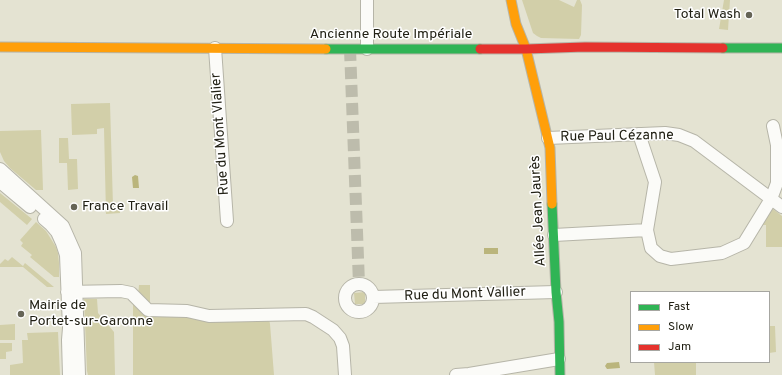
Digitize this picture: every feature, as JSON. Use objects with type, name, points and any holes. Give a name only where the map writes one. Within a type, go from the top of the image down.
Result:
[{"type":"street","points":[[367,0],[367,49]]},
{"type":"street","name":"Allée Jean Jaurès","points":[[511,0],[516,24],[526,49],[550,148],[560,375]]},
{"type":"street","name":"Allée Jean Jaurès","points":[[505,16],[513,32],[526,49]]},
{"type":"street","name":"Ancienne Route Impériale","points":[[0,47],[367,49],[526,49],[585,47],[782,48]]},
{"type":"street","name":"Rue du Mont Vlalier","points":[[215,48],[227,221]]},
{"type":"street","points":[[640,134],[655,182],[647,230],[651,248],[660,256],[671,259],[722,253],[744,243],[771,199],[777,183],[777,145],[773,126]]},
{"type":"street","name":"Rue Paul Cézanne","points":[[548,138],[665,133],[679,135],[694,141],[782,207]]},
{"type":"street","points":[[0,169],[63,226],[75,253],[68,347],[69,375]]},
{"type":"street","points":[[0,182],[50,225],[57,232],[62,244],[66,255],[72,292],[79,375]]},
{"type":"street","points":[[554,235],[647,230]]},
{"type":"street","points":[[72,292],[121,291],[131,293],[148,310],[188,311],[208,316],[306,314],[333,330],[340,338],[343,346],[345,375]]},
{"type":"street","name":"Rue du Mont Vallier","points":[[373,297],[556,292]]},
{"type":"street","points":[[456,375],[559,359]]},
{"type":"shaded area","points":[[522,0],[559,0],[574,7],[577,0],[580,0],[582,5],[581,35],[579,39],[541,38],[537,36],[533,33]]},
{"type":"shaded area","points":[[724,0],[730,0],[728,30],[719,29]]},
{"type":"shaded area","points":[[110,103],[113,206],[120,206],[120,213],[106,214],[104,128],[97,129],[97,134],[72,135],[71,104]]},
{"type":"shaded area","points":[[41,130],[43,190],[36,190],[4,161],[0,152],[0,131]]},
{"type":"shaded area","points":[[59,138],[68,138],[69,159],[77,159],[78,189],[68,190],[67,163],[59,163]]},
{"type":"shaded area","points":[[135,175],[138,176],[139,188],[133,188],[132,177]]},
{"type":"shaded area","points":[[0,193],[32,219],[27,225],[0,202]]},
{"type":"shaded area","points":[[773,209],[782,216],[782,247],[766,247],[766,225],[761,225],[770,210]]},
{"type":"shaded area","points":[[36,222],[46,231],[56,247],[59,263],[59,277],[54,277],[30,257],[32,255],[21,246],[23,243],[20,240]]},
{"type":"shaded area","points":[[484,248],[498,248],[498,254],[484,254]]},
{"type":"shaded area","points":[[12,257],[23,266],[25,263],[54,287],[47,287],[23,267],[0,267],[0,264],[5,259],[8,261]]},
{"type":"shaded area","points":[[139,285],[150,285],[150,307],[138,296]]},
{"type":"shaded area","points":[[365,292],[365,304],[355,304],[354,293]]},
{"type":"shaded area","points":[[84,299],[97,299],[98,313],[114,332],[115,375],[88,375]]},
{"type":"shaded area","points":[[133,302],[269,319],[274,375],[133,375]]},
{"type":"shaded area","points":[[15,324],[15,340],[0,340],[0,325]]},
{"type":"shaded area","points":[[770,326],[775,326],[776,352],[770,353]]},
{"type":"shaded area","points":[[58,332],[60,375],[10,375],[10,365],[23,363],[22,340],[28,340],[27,333]]},
{"type":"shaded area","points":[[0,343],[12,343],[12,351],[6,352],[6,359],[0,359]]},
{"type":"shaded area","points":[[619,362],[620,368],[607,369],[605,366],[607,363]]},
{"type":"shaded area","points":[[654,363],[696,363],[696,375],[655,375]]},
{"type":"tunnel","points":[[350,49],[359,284]]},
{"type":"traffic: fast","points":[[723,48],[782,48]]},
{"type":"traffic: fast","points":[[326,49],[480,49]]},
{"type":"traffic: fast","points":[[552,204],[556,292],[559,322],[560,375]]},
{"type":"traffic: slow","points":[[511,0],[516,24],[526,49],[550,148],[552,204]]},
{"type":"traffic: slow","points":[[0,47],[326,49]]},
{"type":"traffic: jam","points":[[480,49],[585,47],[723,48]]},
{"type":"place","name":"Total Wash","points":[[749,15]]},
{"type":"place","name":"France Travail","points":[[74,207]]},
{"type":"place","name":"Mairie de Portet-sur-Garonne","points":[[21,314]]}]
